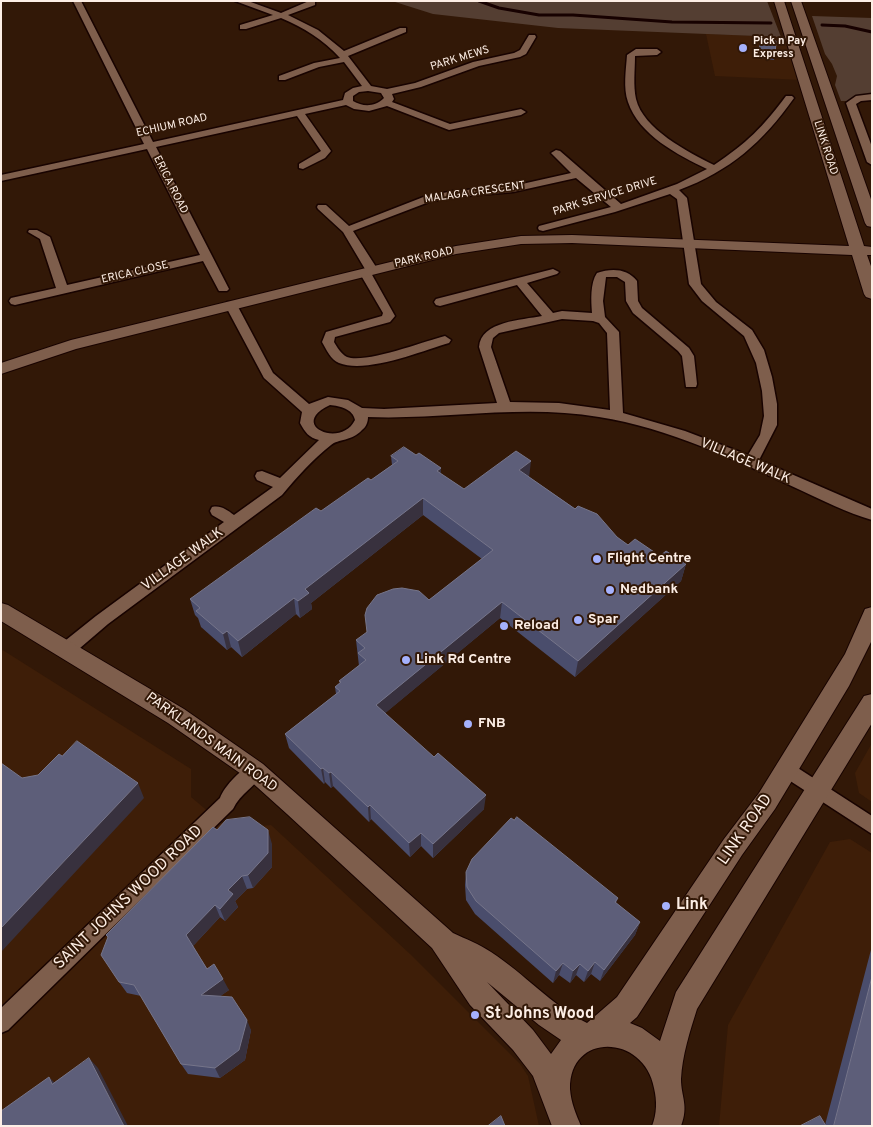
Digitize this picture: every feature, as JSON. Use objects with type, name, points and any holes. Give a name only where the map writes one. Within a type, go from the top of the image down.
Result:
[{"type":"street","name":"ERICA ROAD","points":[[77,1],[223,289]]},
{"type":"street","points":[[239,1],[282,15],[326,38],[345,57],[368,88]]},
{"type":"street","name":"LINK ROAD","points":[[779,1],[865,251],[872,294]]},
{"type":"street","name":"LINK ROAD","points":[[796,1],[872,224]]},
{"type":"street","points":[[243,27],[312,3]]},
{"type":"street","points":[[282,78],[345,57],[404,30]]},
{"type":"street","name":"PARK MEWS","points":[[386,92],[418,85],[476,64],[518,55],[523,52],[532,37]]},
{"type":"street","points":[[657,52],[636,52],[631,55],[632,102],[644,122],[651,129],[679,150],[714,169]]},
{"type":"street","points":[[387,103],[389,96],[386,92],[368,88],[351,92],[348,95],[348,102],[356,107],[370,108],[387,103],[449,127],[521,112]]},
{"type":"street","points":[[872,97],[859,98],[851,104],[872,162]]},
{"type":"street","name":"PARK SERVICE DRIVE","points":[[543,228],[618,208],[672,190],[714,169],[738,154],[761,134],[779,114],[788,98]]},
{"type":"street","name":"ECHIUM ROAD","points":[[1,178],[149,144],[348,102]]},
{"type":"street","points":[[299,112],[326,150],[321,156],[303,166]]},
{"type":"street","points":[[556,153],[618,208]]},
{"type":"street","name":"MALAGA CRESCENT","points":[[347,230],[426,199],[454,194],[513,189],[578,174]]},
{"type":"street","points":[[672,190],[682,198],[695,284],[700,294],[749,334],[759,352],[771,408],[770,423],[765,438],[750,462]]},
{"type":"street","points":[[322,207],[347,230],[390,314],[386,319],[330,336],[328,342],[338,357],[354,362],[370,360],[444,340]]},
{"type":"street","points":[[33,232],[45,237],[63,290]]},
{"type":"street","name":"PARK ROAD","points":[[1,369],[38,355],[231,305],[456,250],[521,240],[572,238],[865,251]]},
{"type":"street","name":"ERICA CLOSE","points":[[15,301],[206,257]]},
{"type":"street","points":[[440,302],[553,272]]},
{"type":"street","points":[[599,319],[597,301],[600,277],[604,273],[626,276],[631,281],[632,301],[637,310],[683,348],[688,356],[691,384]]},
{"type":"street","points":[[520,282],[550,317]]},
{"type":"street","points":[[231,305],[268,375],[309,411]]},
{"type":"street","points":[[505,406],[485,347],[486,338],[495,330],[550,317],[571,316],[599,319],[609,326],[612,332],[617,416]]},
{"type":"street","points":[[281,387],[321,403],[343,402],[350,404],[359,418],[348,435],[330,438],[313,434],[306,423],[309,411],[321,403]]},
{"type":"street","name":"VILLAGE WALK","points":[[359,418],[505,406],[559,407],[617,416],[659,426],[872,514]]},
{"type":"street","name":"VILLAGE WALK","points":[[296,469],[313,434]]},
{"type":"street","name":"VILLAGE WALK","points":[[67,649],[110,614],[282,485],[296,469],[330,438]]},
{"type":"street","points":[[262,476],[282,485]]},
{"type":"street","points":[[217,511],[235,522]]},
{"type":"street","name":"PARKLANDS MAIN ROAD","points":[[1,611],[176,716],[255,772],[445,943],[480,995],[523,1040],[544,1066],[567,1126]]},
{"type":"street","name":"LINK ROAD","points":[[557,1097],[557,1078],[562,1061],[572,1047],[593,1035],[626,1007],[786,769],[841,680],[872,615]]},
{"type":"street","points":[[667,1079],[676,1031],[686,1002],[872,703]]},
{"type":"street","points":[[786,769],[872,826]]},
{"type":"street","name":"SAINT JOHNS WOOD ROAD","points":[[1,1023],[227,803],[230,795],[255,772]]},
{"type":"street","name":"PARKLANDS MAIN ROAD","points":[[445,943],[484,962],[546,1013],[574,1032],[593,1035]]},
{"type":"street","points":[[593,1035],[614,1032],[640,1042],[652,1052],[661,1064],[667,1079],[671,1099],[669,1120],[666,1126]]},
{"type":"shaded area","points":[[392,1],[767,1],[781,37],[558,28],[433,14]]},
{"type":"shaded area","points":[[812,16],[872,18],[872,94],[857,95],[847,101],[841,101],[835,85],[837,76],[825,54]]},
{"type":"shaded area","points":[[706,34],[790,37],[803,80],[715,76]]},
{"type":"shaded area","points":[[1,649],[191,769],[191,797],[229,829],[271,825],[410,954],[520,1064],[528,1076],[539,1126],[1,1126]]},
{"type":"shaded area","points":[[872,743],[872,802],[859,793],[855,773]]},
{"type":"shaded area","points":[[850,839],[872,853],[872,1126],[719,1126],[728,1025],[830,842]]},
{"type":"building","points":[[761,40],[776,41],[775,56],[759,54]]},
{"type":"building","name":"Link Rd Centre","points":[[404,447],[416,455],[419,453],[441,468],[437,471],[464,489],[516,451],[531,461],[519,470],[575,509],[578,506],[597,514],[617,537],[628,545],[635,539],[660,556],[666,551],[686,564],[578,661],[502,602],[376,705],[434,757],[438,753],[486,795],[433,844],[421,833],[409,843],[370,805],[368,807],[331,772],[329,773],[323,768],[321,769],[285,734],[340,691],[335,687],[341,682],[339,681],[366,660],[358,653],[365,648],[356,640],[367,632],[365,615],[367,608],[377,595],[402,588],[419,591],[429,600],[493,550],[423,498],[305,589],[309,593],[298,601],[294,598],[238,641],[227,631],[223,634],[196,611],[200,608],[190,599],[316,508],[321,511],[368,478],[371,480],[398,461],[391,456]]},
{"type":"building","points":[[77,741],[138,783],[1,928],[1,763],[22,778],[38,775],[59,754],[62,756]]},
{"type":"building","points":[[250,817],[268,830],[268,853],[248,875],[242,876],[228,890],[233,894],[220,909],[215,905],[186,935],[207,969],[214,964],[223,979],[201,995],[232,997],[247,1020],[239,1050],[215,1068],[181,1064],[134,985],[119,982],[101,955],[108,937],[106,935],[213,827],[217,830],[226,820]]},
{"type":"building","points":[[517,817],[618,898],[615,902],[640,922],[604,970],[595,962],[588,971],[580,964],[573,971],[563,963],[556,971],[476,901],[467,887],[466,872],[472,859],[511,818],[514,820]]},
{"type":"building","points":[[872,977],[872,1126],[834,1126]]},
{"type":"building","points":[[89,1058],[124,1126],[1,1126],[1,1111],[49,1077],[52,1084]]},
{"type":"building","points":[[501,1116],[505,1126],[488,1126]]},
{"type":"building","points":[[820,1116],[826,1126],[800,1126]]},
{"type":"waterway","points":[[479,1],[499,8],[539,15],[573,15],[672,22],[771,23]]},
{"type":"waterway","points":[[822,25],[845,26],[872,32]]},
{"type":"place","name":"Pick n Pay Express","points":[[743,48]]},
{"type":"place","name":"Flight Centre","points":[[597,559]]},
{"type":"place","name":"Nedbank","points":[[610,590]]},
{"type":"place","name":"Spar","points":[[578,620]]},
{"type":"place","name":"Reload","points":[[504,626]]},
{"type":"place","name":"Link Rd Centre","points":[[406,660]]},
{"type":"place","name":"FNB","points":[[468,724]]},
{"type":"place","name":"Link","points":[[666,906]]},
{"type":"place","name":"St Johns Wood","points":[[475,1015]]}]
